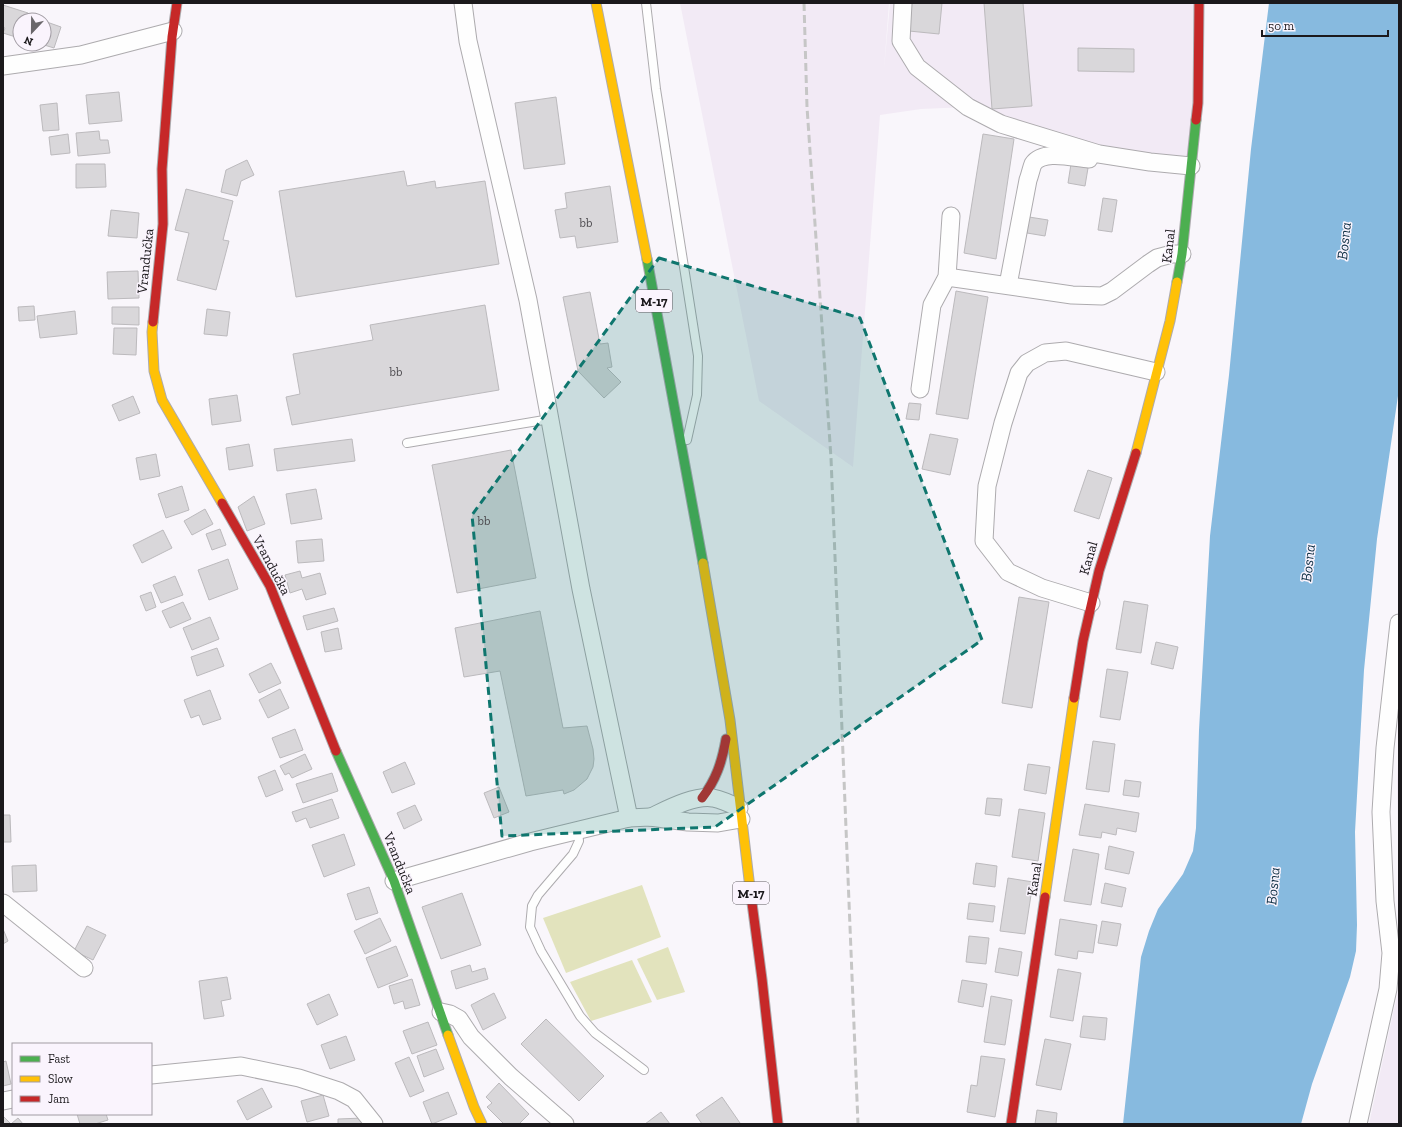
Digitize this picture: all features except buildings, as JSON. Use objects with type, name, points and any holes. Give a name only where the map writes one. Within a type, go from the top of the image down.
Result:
[{"type":"street","name":"Vrandučka","points":[[177,3],[173,31],[162,169],[163,224],[152,332],[154,371],[162,400],[270,586],[329,734],[394,881],[474,1107],[482,1124]]},
{"type":"street","points":[[463,3],[468,41],[528,300],[581,589],[629,818]]},
{"type":"street","name":"M-17","points":[[596,3],[637,208],[730,720],[740,814],[762,979],[778,1124]]},
{"type":"street","points":[[904,3],[901,41],[918,67],[968,107],[1001,124],[1099,154],[1150,162],[1191,166]]},
{"type":"street","name":"Kanal","points":[[1011,1124],[1080,664],[1091,603],[1098,570],[1131,470],[1170,321],[1182,254],[1198,103],[1199,3]]},
{"type":"street","points":[[3,66],[81,55],[173,31]]},
{"type":"street","points":[[1008,285],[1028,180],[1034,164],[1046,156],[1067,156],[1093,159],[1099,154]]},
{"type":"street","points":[[920,389],[932,305],[947,278],[951,216]]},
{"type":"street","points":[[947,278],[1008,285],[1072,295],[1102,296],[1112,291],[1157,258],[1172,254],[1182,254]]},
{"type":"street","points":[[1091,603],[1042,588],[1008,572],[984,541],[987,486],[1003,423],[1018,373],[1027,363],[1045,353],[1066,351],[1156,372]]},
{"type":"street","points":[[1358,1124],[1389,982],[1391,953],[1385,901],[1380,812],[1385,748],[1399,623]]},
{"type":"street","points":[[702,798],[713,784],[719,771],[730,720]]},
{"type":"street","points":[[394,881],[530,842],[629,818],[650,817],[688,822],[718,823],[740,814],[725,801],[712,798],[702,798],[685,802],[650,817]]},
{"type":"street","points":[[3,903],[84,968]]},
{"type":"street","points":[[441,1012],[450,1014],[459,1019],[471,1036],[512,1077],[554,1116],[565,1124]]},
{"type":"street","points":[[152,1075],[241,1066],[299,1078],[339,1091],[354,1099],[374,1124]]},
{"type":"lane","points":[[646,3],[656,89],[698,356],[697,395],[683,456]]},
{"type":"lane","points":[[407,443],[550,419]]},
{"type":"lane","points":[[578,830],[579,841],[573,854],[538,895],[532,906],[530,927],[541,951],[580,1016],[595,1033],[644,1070]]},
{"type":"highlighted area","points":[[659,258],[860,318],[982,640],[715,827],[502,836],[472,515]]},
{"type":"shaded area","points":[[680,3],[889,3],[884,69],[890,3],[1199,3],[1191,166],[1150,162],[968,107],[921,109],[880,115],[853,467],[759,401]]},
{"type":"shaded area","points":[[1399,747],[1399,882],[1397,781]]},
{"type":"shaded area","points":[[1398,991],[1399,1124],[1369,1124]]},
{"type":"green space","points":[[642,885],[661,937],[566,973],[543,918]]},
{"type":"green space","points":[[668,947],[685,992],[657,1000],[637,959]]},
{"type":"green space","points":[[632,960],[652,1002],[591,1021],[570,982]]},
{"type":"water","name":"Bosna","points":[[1269,3],[1399,3],[1399,389],[1377,539],[1364,670],[1355,832],[1357,925],[1356,951],[1350,977],[1312,1084],[1301,1124],[1123,1124],[1141,957],[1158,909],[1183,874],[1193,851],[1196,828],[1199,730],[1210,536],[1229,375],[1251,149]]},
{"type":"railway","points":[[804,3],[807,107],[831,458],[858,1124]]},
{"type":"traffic: fast","points":[[1177,282],[1182,254],[1196,120]]},
{"type":"traffic: fast","points":[[647,259],[703,563]]},
{"type":"traffic: fast","points":[[336,751],[394,881],[448,1035]]},
{"type":"traffic: slow","points":[[596,3],[647,259]]},
{"type":"traffic: slow","points":[[1136,453],[1170,321],[1177,282]]},
{"type":"traffic: slow","points":[[153,322],[152,332],[154,371],[162,400],[222,503]]},
{"type":"traffic: slow","points":[[703,563],[730,720],[750,888]]},
{"type":"traffic: slow","points":[[1045,897],[1074,698]]},
{"type":"traffic: slow","points":[[448,1035],[474,1107],[482,1124]]},
{"type":"traffic: jam","points":[[153,322],[163,224],[162,169],[172,37],[177,3]]},
{"type":"traffic: jam","points":[[1196,120],[1198,103],[1199,3]]},
{"type":"traffic: jam","points":[[1074,698],[1083,641],[1099,571],[1136,453]]},
{"type":"traffic: jam","points":[[222,503],[270,586],[336,751]]},
{"type":"traffic: jam","points":[[702,798],[718,770],[726,739]]},
{"type":"traffic: jam","points":[[750,888],[778,1124]]},
{"type":"traffic: jam","points":[[1011,1124],[1045,897]]}]
